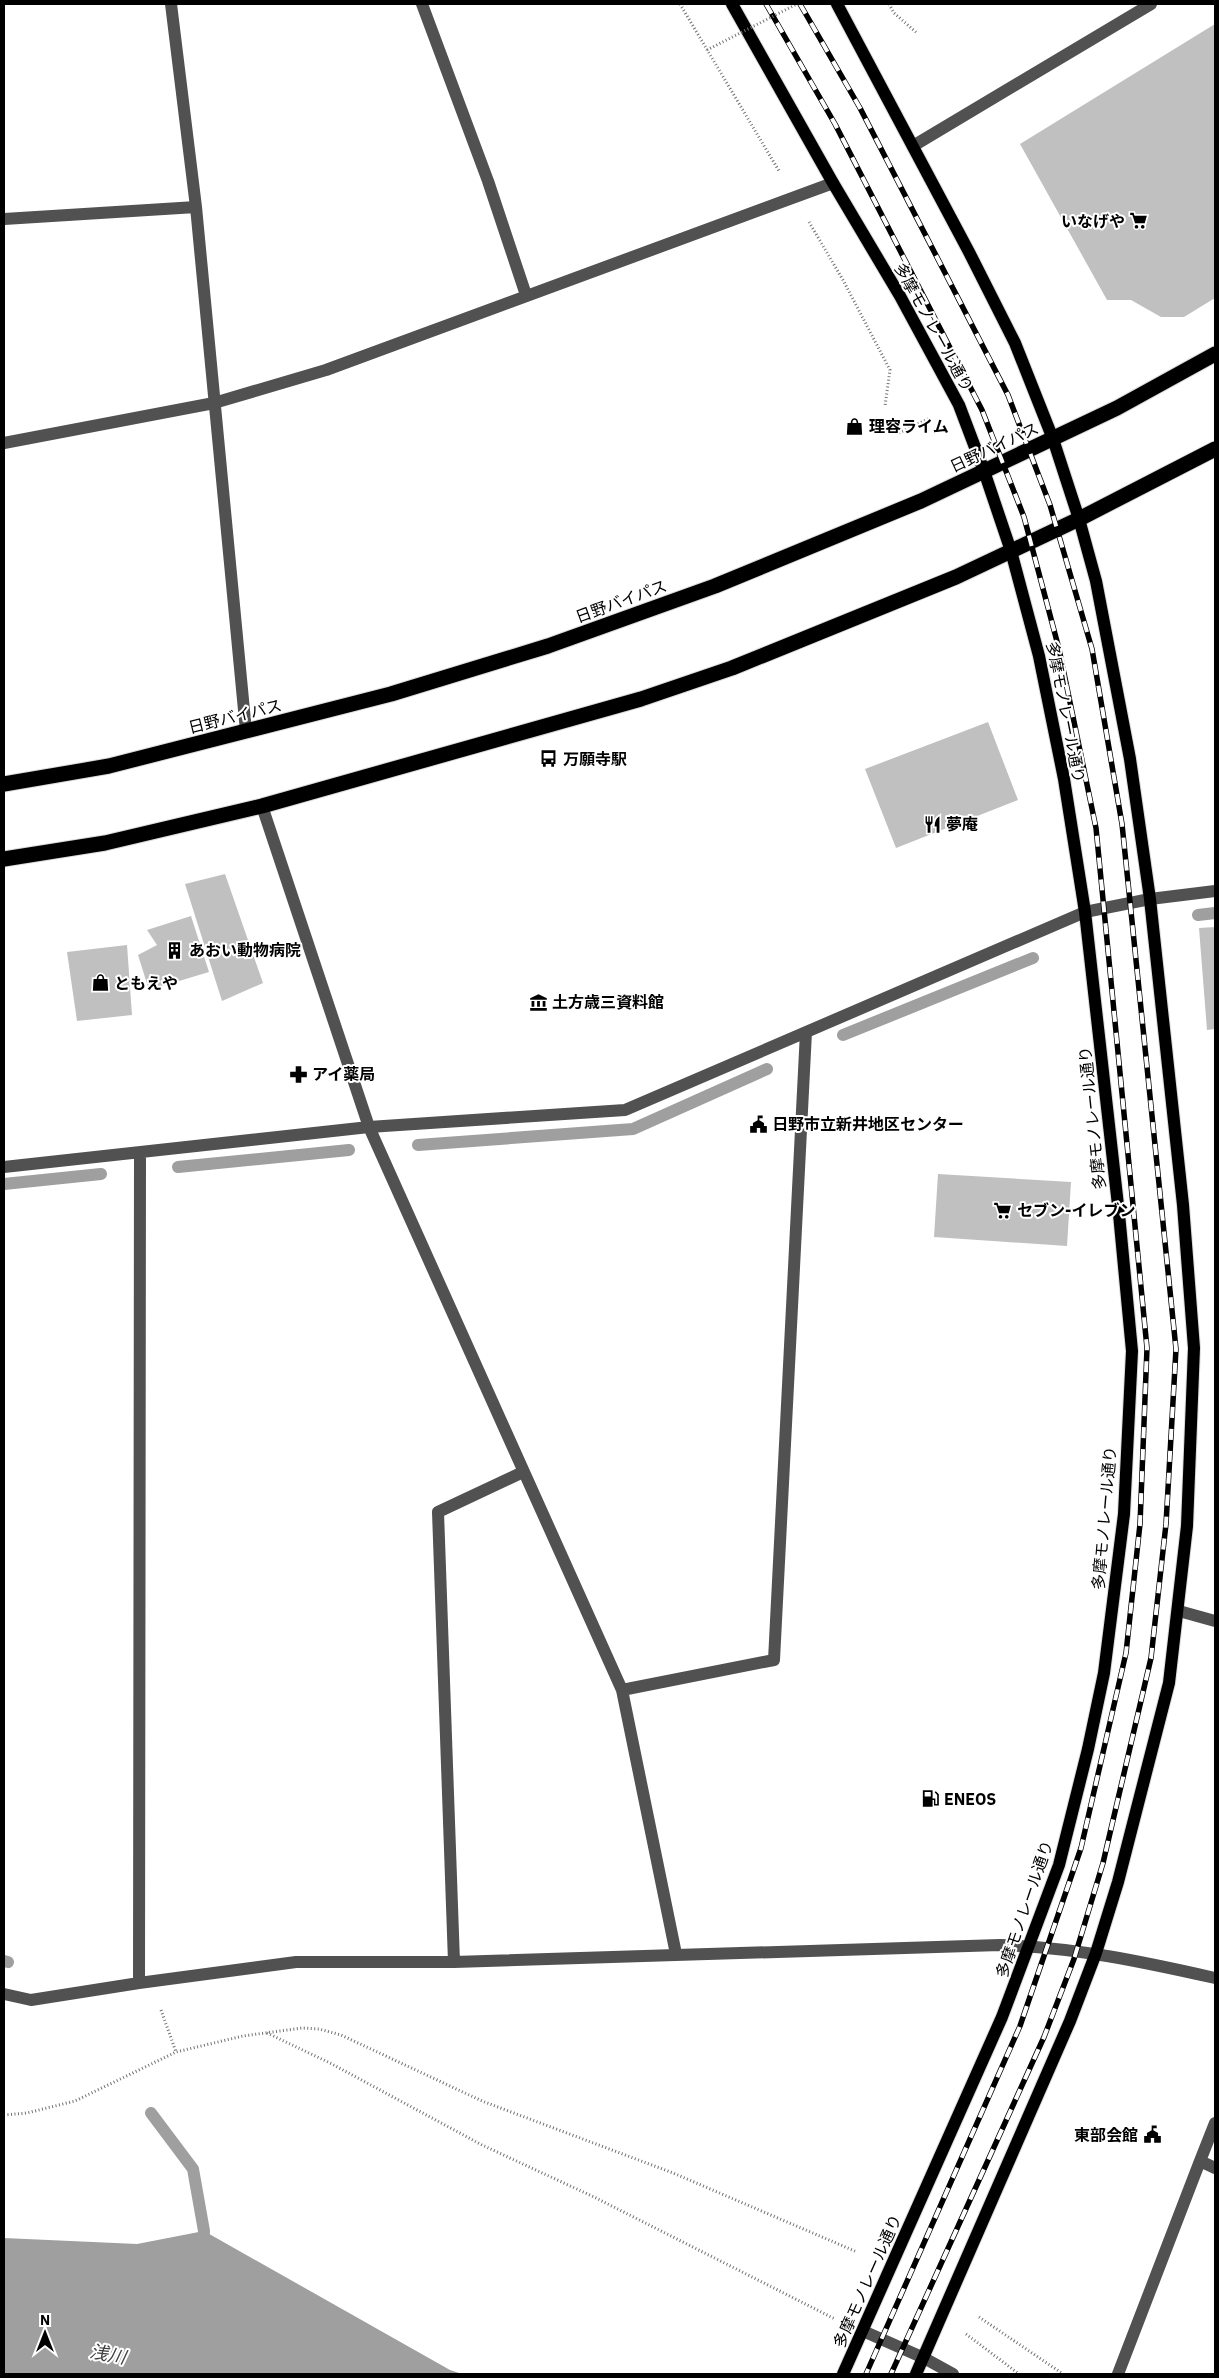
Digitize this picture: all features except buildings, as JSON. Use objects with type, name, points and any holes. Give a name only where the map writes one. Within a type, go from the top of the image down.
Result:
[{"type":"highway","name":"日野バイパス","points":[[4,784],[109,766],[391,694],[548,646],[715,586],[921,501],[1118,408],[1215,354]]},
{"type":"highway","points":[[4,859],[105,843],[262,806],[641,699],[732,668],[947,580],[1080,519],[1215,449]]},
{"type":"main road","name":"多摩モノレール通り","points":[[732,4],[833,183],[900,296],[959,405],[1011,551],[1029,614],[1043,675],[1064,778],[1085,912],[1119,1214],[1132,1351],[1124,1514],[1104,1673],[1088,1749],[1059,1865],[1002,2017],[843,2374]]},
{"type":"main road","points":[[836,4],[913,146],[1015,343],[1053,439],[1080,519],[1096,581],[1128,750],[1150,899],[1183,1205],[1194,1348],[1187,1526],[1179,1611],[1169,1683],[1148,1772],[1118,1882],[1096,1953],[1070,2021],[916,2374]]},
{"type":"street","points":[[171,4],[196,207],[246,731]]},
{"type":"street","points":[[422,4],[488,181],[526,296]]},
{"type":"street","points":[[913,146],[1151,4]]},
{"type":"street","points":[[4,443],[214,403],[326,370],[833,183]]},
{"type":"street","points":[[4,219],[196,207]]},
{"type":"street","points":[[262,806],[369,1127],[622,1690],[676,1954]]},
{"type":"street","points":[[4,1167],[369,1127],[625,1110],[1085,912],[1150,899],[1215,891]]},
{"type":"street","points":[[622,1690],[774,1660],[806,1032]]},
{"type":"street","points":[[140,1152],[145,1982]]},
{"type":"street","points":[[454,1962],[438,1512],[523,1472]]},
{"type":"street","points":[[1179,1611],[1215,1621]]},
{"type":"street","points":[[4,1994],[31,2000],[145,1982],[296,1962],[454,1962],[676,1954],[1030,1946],[1096,1953],[1215,1978]]},
{"type":"street","points":[[1118,2374],[1215,2123]]},
{"type":"street","points":[[1200,2160],[1215,2168]]},
{"type":"street","points":[[863,2331],[924,2358],[953,2374]]},
{"type":"path","points":[[680,4],[843,280],[890,370],[885,406]]},
{"type":"path","points":[[707,50],[797,4]]},
{"type":"path","points":[[889,4],[894,13],[917,33]]},
{"type":"path","points":[[898,433],[930,418]]},
{"type":"path","points":[[145,1982],[176,2052]]},
{"type":"path","points":[[4,2115],[27,2113],[75,2101],[176,2052],[266,2033],[302,2028],[319,2029],[341,2035],[482,2100],[673,2173],[857,2252]]},
{"type":"path","points":[[266,2033],[330,2063],[482,2145],[594,2197],[820,2312],[863,2331]]},
{"type":"path","points":[[979,2317],[1063,2374]]},
{"type":"path","points":[[964,2333],[1019,2374]]},
{"type":"water","name":"浅川","points":[[204,2231],[450,2370],[462,2374],[4,2374],[4,2238],[137,2244]]},
{"type":"waterway","points":[[1198,915],[1215,913]]},
{"type":"waterway","points":[[843,1035],[1033,958]]},
{"type":"waterway","points":[[418,1145],[633,1129],[767,1069]]},
{"type":"waterway","points":[[178,1167],[349,1150]]},
{"type":"waterway","points":[[4,1184],[101,1174]]},
{"type":"waterway","points":[[4,1961],[8,1962]]},
{"type":"waterway","points":[[151,2113],[193,2169],[204,2231],[203,2248]]},
{"type":"railway","points":[[766,4],[835,124],[982,410],[1024,517],[1059,649],[1096,828],[1147,1348],[1140,1524],[1126,1653],[1081,1848],[1020,2026],[866,2374]]},
{"type":"railway","points":[[800,4],[860,108],[1008,395],[1050,505],[1092,649],[1122,824],[1176,1349],[1166,1524],[1151,1658],[1103,1863],[1074,1959],[1044,2037],[891,2374]]},
{"type":"place","name":"いなげや","points":[[1139,221]]},
{"type":"place","name":"理容ライム","points":[[855,426]]},
{"type":"place","name":"万願寺駅","points":[[549,759]]},
{"type":"place","name":"夢庵","points":[[932,824]]},
{"type":"place","name":"あおい動物病院","points":[[175,950]]},
{"type":"place","name":"ともえや","points":[[100,983]]},
{"type":"place","name":"土方歳三資料館","points":[[538,1002]]},
{"type":"place","name":"アイ薬局","points":[[298,1074]]},
{"type":"place","name":"日野市立新井地区センター","points":[[758,1124]]},
{"type":"place","name":"セブン-イレブン","points":[[1003,1210]]},
{"type":"place","name":"ENEOS","points":[[930,1799]]},
{"type":"place","name":"東部会館","points":[[1152,2135]]}]
